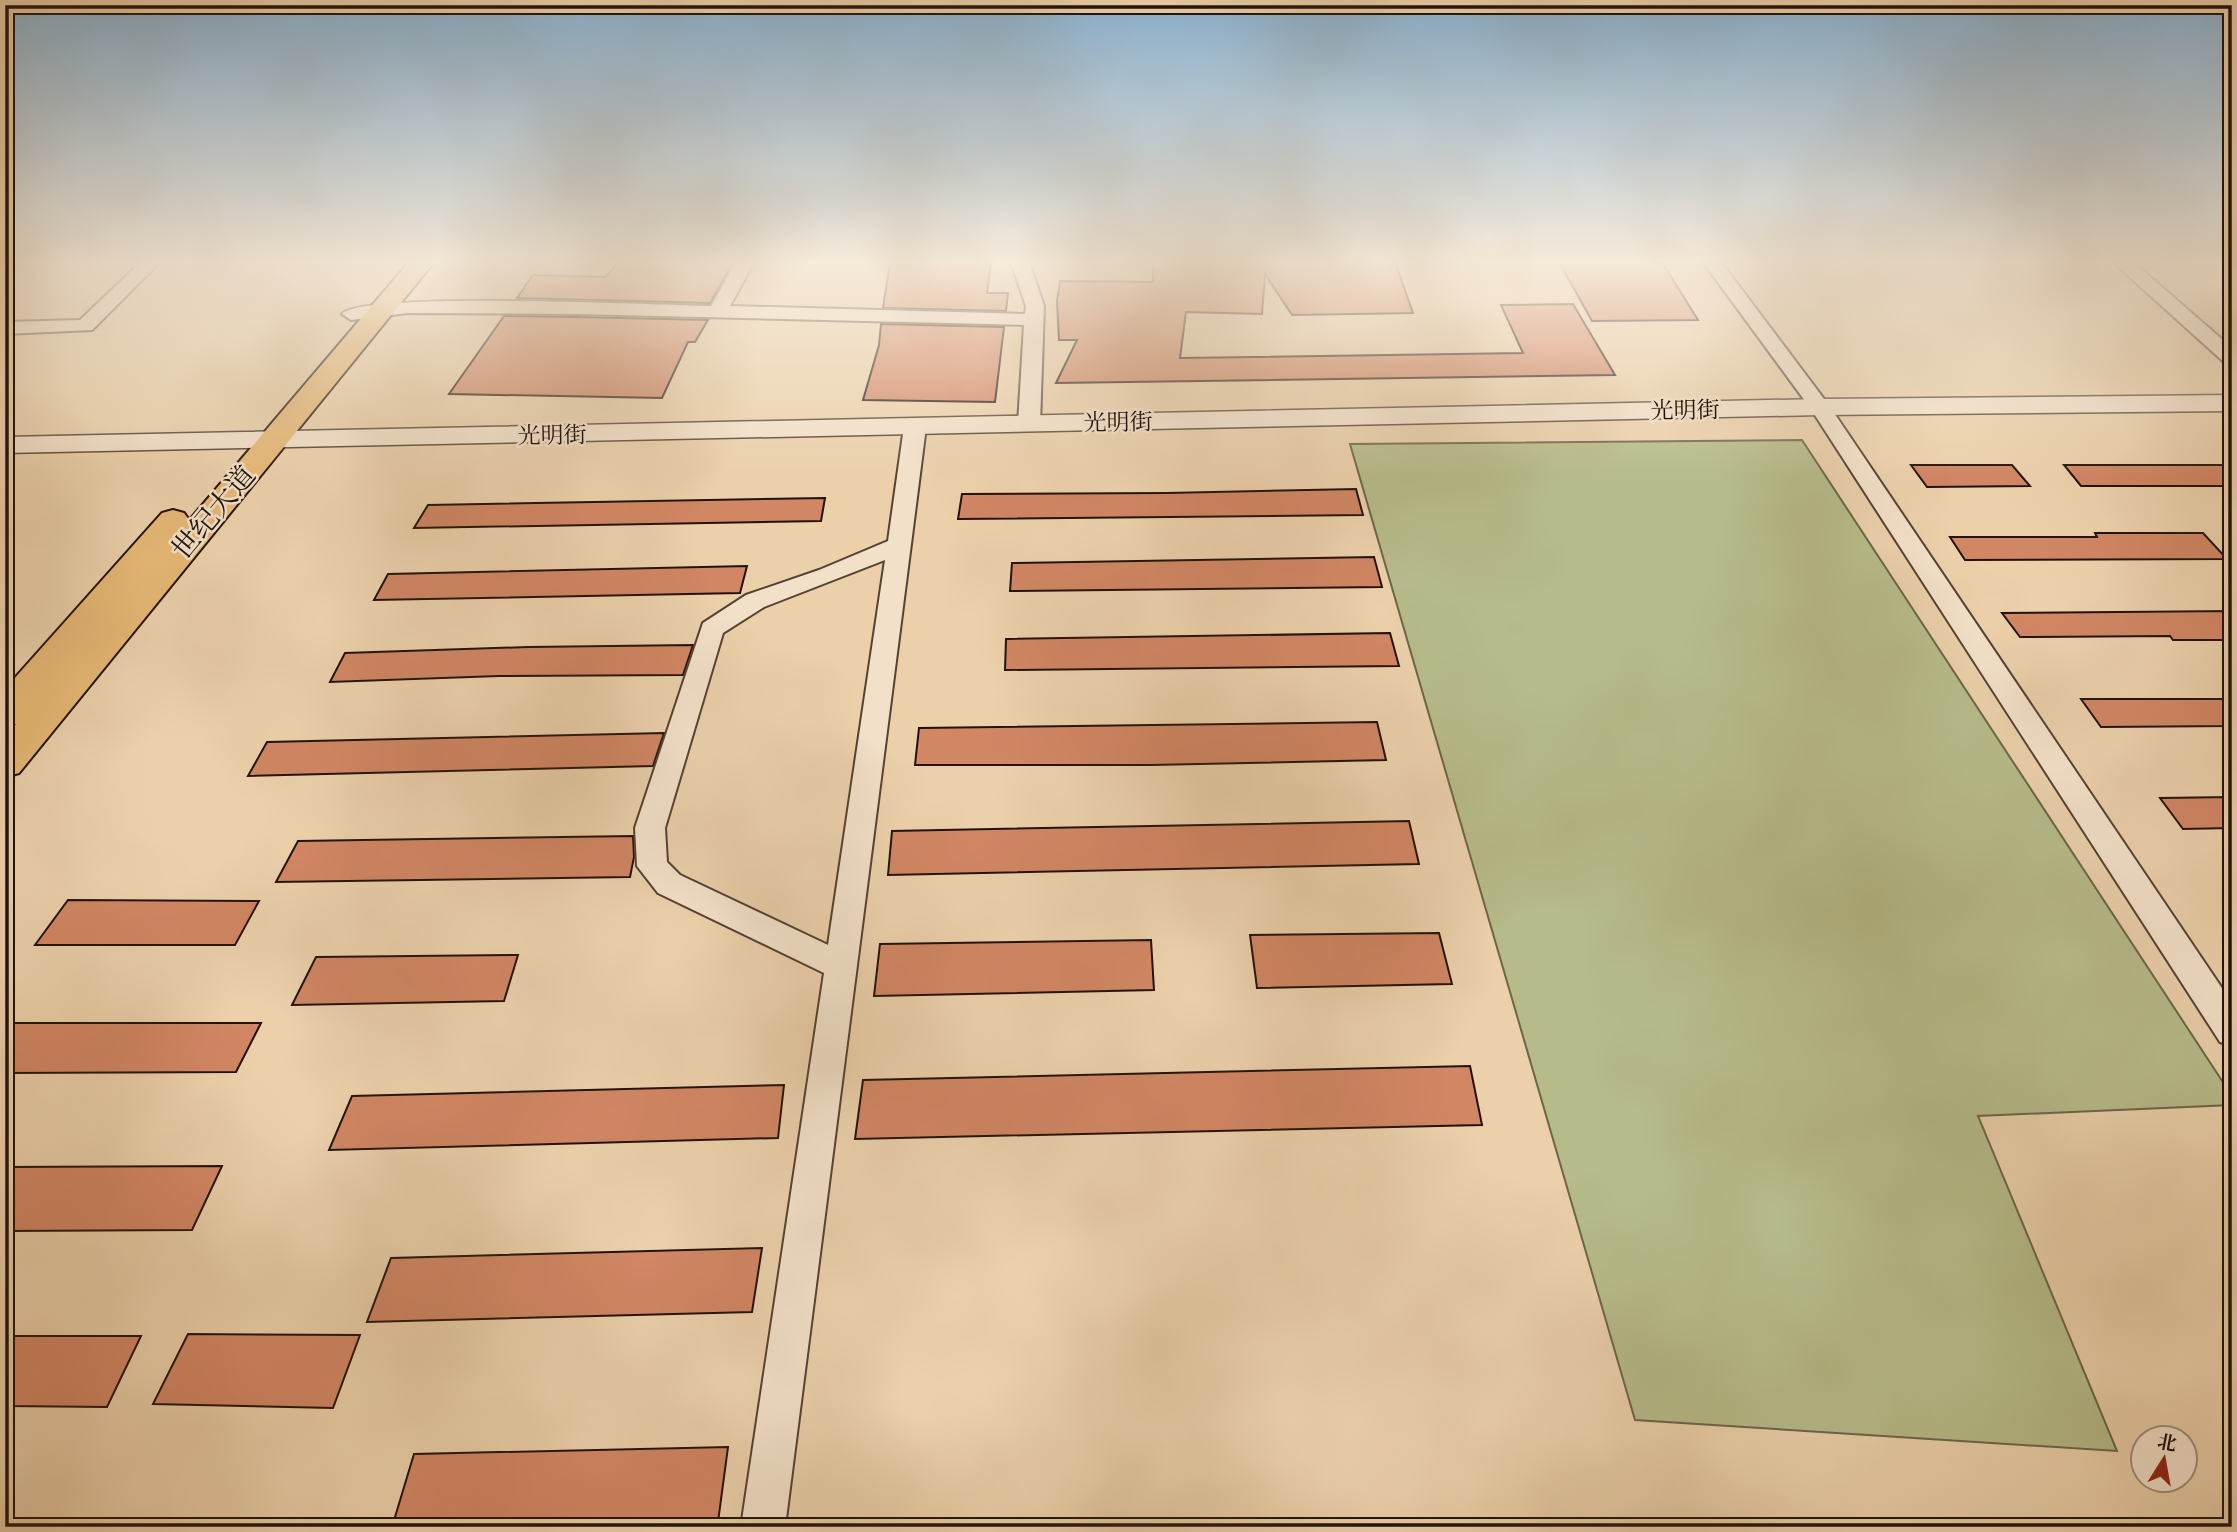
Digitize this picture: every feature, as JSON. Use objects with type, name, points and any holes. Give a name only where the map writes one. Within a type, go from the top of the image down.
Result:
[{"type":"main road","name":"世纪大道","points":[[5,714],[241,441],[346,333]]},
{"type":"main road","name":"世纪大道","points":[[5,762],[272,441],[351,333]]},
{"type":"street","points":[[1029,424],[1033,333]]},
{"type":"street","points":[[1765,333],[1820,407],[2232,1031]]},
{"type":"street","points":[[2203,333],[2232,359]]},
{"type":"street","name":"光明街","points":[[5,445],[1820,407],[2232,403]]},
{"type":"street","points":[[763,1527],[915,427]]},
{"type":"street","points":[[841,966],[669,884],[652,866],[650,828],[712,629],[733,610],[757,598],[804,584],[899,545]]},
{"type":"green space","points":[[1802,440],[2232,1096],[2232,1105],[1978,1116],[2117,1451],[1635,1420],[1350,444]]},
{"type":"building","points":[[492,333],[700,333],[695,342],[688,342],[662,398],[449,394]]},
{"type":"building","points":[[880,333],[1003,333],[995,402],[863,400]]},
{"type":"building","points":[[1059,333],[1183,333],[1180,358],[1523,353],[1514,333],[1590,333],[1615,375],[1056,383],[1077,340],[1059,340]]},
{"type":"building","points":[[1911,465],[2012,465],[2030,486],[1927,487]]},
{"type":"building","points":[[2064,465],[2232,465],[2232,486],[2081,486]]},
{"type":"building","points":[[1356,489],[1363,515],[958,519],[962,494]]},
{"type":"building","points":[[825,498],[821,521],[414,528],[428,505]]},
{"type":"building","points":[[2095,533],[2203,533],[2227,559],[1965,560],[1950,537],[2097,537]]},
{"type":"building","points":[[1374,557],[1382,587],[1010,591],[1012,563]]},
{"type":"building","points":[[747,566],[740,593],[374,600],[388,574]]},
{"type":"building","points":[[2232,611],[2232,640],[2173,640],[2170,636],[2020,637],[2002,613]]},
{"type":"building","points":[[1390,633],[1399,666],[1005,670],[1006,639]]},
{"type":"building","points":[[693,645],[683,675],[499,676],[330,682],[345,653]]},
{"type":"building","points":[[2081,699],[2226,699],[2232,705],[2232,726],[2101,727]]},
{"type":"building","points":[[1377,722],[1386,760],[1151,765],[915,765],[919,728]]},
{"type":"building","points":[[664,733],[653,766],[248,776],[267,742]]},
{"type":"building","points":[[2232,797],[2232,828],[2183,829],[2160,798]]},
{"type":"building","points":[[1409,821],[1419,864],[888,875],[892,831]]},
{"type":"building","points":[[633,836],[634,857],[630,877],[276,882],[298,841]]},
{"type":"building","points":[[68,900],[259,901],[235,945],[35,945]]},
{"type":"building","points":[[1439,933],[1452,984],[1257,988],[1250,935]]},
{"type":"building","points":[[1151,940],[1154,990],[874,996],[880,944]]},
{"type":"building","points":[[518,955],[504,1001],[292,1005],[316,957]]},
{"type":"building","points":[[5,1023],[261,1023],[236,1072],[5,1073]]},
{"type":"building","points":[[1470,1066],[1482,1125],[855,1139],[863,1080]]},
{"type":"building","points":[[784,1085],[778,1138],[329,1150],[352,1096]]},
{"type":"building","points":[[222,1166],[192,1230],[5,1231],[5,1167]]},
{"type":"building","points":[[762,1248],[752,1312],[367,1322],[391,1258]]},
{"type":"building","points":[[188,1334],[360,1335],[333,1408],[153,1404]]},
{"type":"building","points":[[5,1336],[141,1336],[107,1407],[5,1406]]},
{"type":"building","points":[[728,1447],[718,1522],[595,1527],[392,1527],[414,1454]]}]
